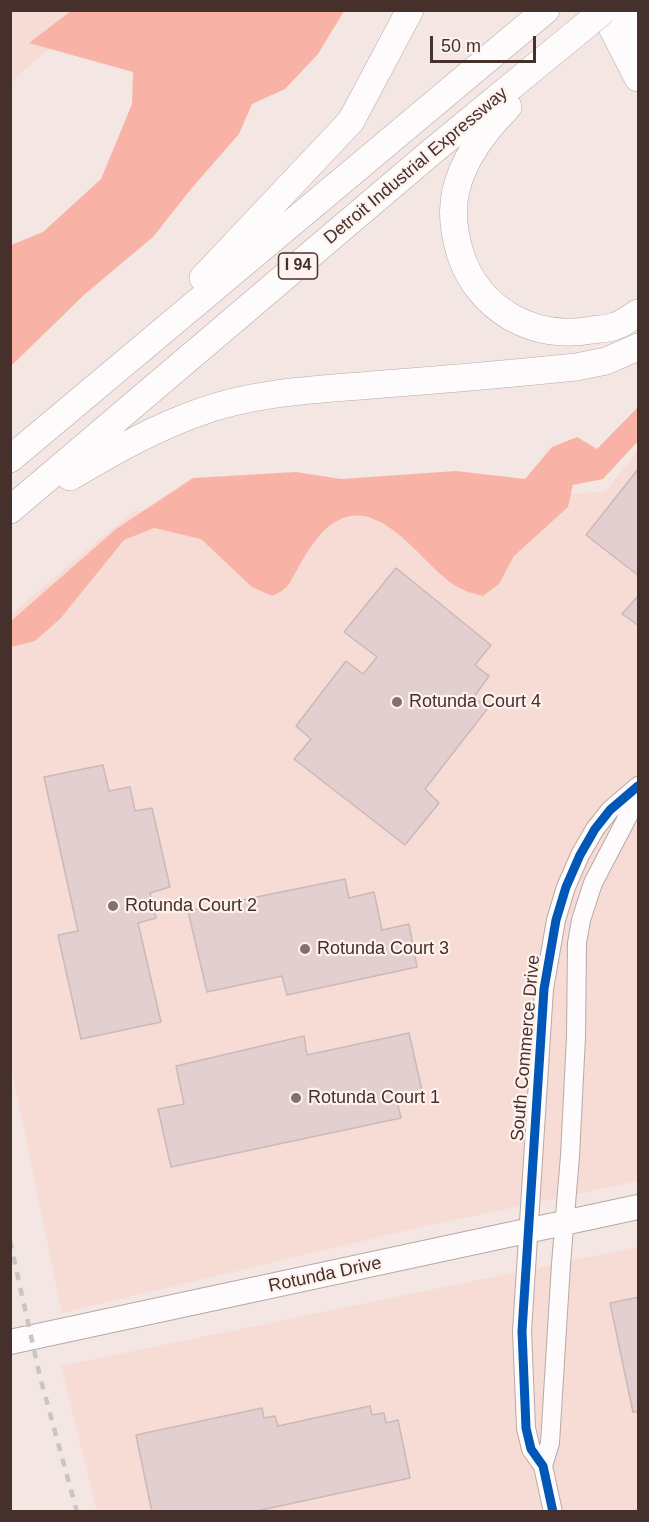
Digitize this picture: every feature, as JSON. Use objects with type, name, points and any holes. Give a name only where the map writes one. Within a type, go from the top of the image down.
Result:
[{"type":"highway","points":[[113,372],[351,121],[410,10]]},
{"type":"highway","name":"Detroit Industrial Expressway","points":[[10,459],[546,10]]},
{"type":"highway","points":[[603,10],[639,78]]},
{"type":"highway","name":"Detroit Industrial Expressway","points":[[10,510],[429,154],[603,10]]},
{"type":"highway","points":[[626,10],[639,34]]},
{"type":"highway","points":[[570,39],[540,79],[489,126],[468,157],[460,177],[453,207],[457,242],[466,268],[480,291],[492,304],[527,326],[561,333],[581,333],[615,326],[639,313]]},
{"type":"highway","points":[[33,492],[71,477],[159,427],[202,411],[254,398],[302,391],[576,367],[606,361],[639,347]]},
{"type":"main road","name":"Rotunda Drive","points":[[10,1342],[639,1207]]},
{"type":"street","name":"South Commerce Drive","points":[[543,1466],[531,1449],[526,1428],[522,1331],[544,989],[556,920],[566,887],[580,855],[595,829],[610,810],[639,786]]},
{"type":"street","points":[[553,1512],[543,1466],[550,1443],[565,1223],[576,1037],[575,966],[581,920],[593,883],[639,797]]},
{"type":"shaded area","points":[[72,10],[344,11],[318,54],[285,89],[252,104],[239,134],[153,237],[85,294],[11,366],[11,245],[43,232],[101,179],[132,104],[133,72],[29,43]]},
{"type":"shaded area","points":[[11,11],[91,11],[11,82]]},
{"type":"shaded area","points":[[638,407],[638,441],[603,479],[573,485],[568,507],[514,556],[499,584],[483,596],[454,585],[400,536],[385,525],[369,518],[353,516],[330,525],[314,543],[288,585],[272,596],[252,587],[201,539],[154,528],[124,540],[60,619],[35,641],[11,647],[11,621],[116,529],[193,478],[296,472],[341,479],[456,471],[525,479],[552,447],[577,437],[597,449]]},
{"type":"shaded area","points":[[638,450],[638,1181],[408,1230],[62,1313],[11,1067],[10,615],[133,511],[605,492]]},
{"type":"shaded area","points":[[638,1247],[638,1511],[97,1511],[61,1366]]},
{"type":"building","points":[[639,468],[639,576],[586,535]]},
{"type":"building","name":"Rotunda Court 4","points":[[396,568],[491,645],[475,665],[489,676],[474,697],[488,708],[425,789],[439,803],[405,845],[294,759],[311,739],[296,726],[346,661],[363,674],[377,657],[344,632]]},
{"type":"building","points":[[639,595],[639,626],[622,614]]},
{"type":"building","name":"Rotunda Court 2","points":[[103,765],[109,791],[130,787],[135,811],[152,808],[170,887],[150,893],[156,918],[138,923],[161,1022],[81,1039],[58,935],[78,931],[44,777]]},
{"type":"building","name":"Rotunda Court 3","points":[[345,879],[349,898],[374,892],[382,930],[409,924],[417,967],[287,995],[282,976],[207,992],[188,911]]},
{"type":"building","name":"Rotunda Court 1","points":[[409,1033],[423,1095],[397,1101],[401,1118],[171,1167],[158,1109],[184,1104],[176,1066],[304,1036],[307,1055]]},
{"type":"building","points":[[639,1297],[639,1412],[633,1412],[610,1303]]},
{"type":"building","points":[[370,1406],[372,1415],[384,1413],[386,1423],[398,1420],[410,1478],[252,1512],[152,1512],[136,1435],[262,1408],[264,1418],[275,1416],[278,1426]]},
{"type":"railway","points":[[10,1241],[40,1377],[77,1512]]},
{"type":"cycle path","points":[[553,1512],[543,1466],[531,1449],[526,1428],[522,1331],[544,989],[556,920],[566,887],[580,855],[595,829],[610,810],[638,786]]},
{"type":"place","name":"Rotunda Court 4","points":[[397,702]]},
{"type":"place","name":"Rotunda Court 2","points":[[113,906]]},
{"type":"place","name":"Rotunda Court 3","points":[[305,949]]},
{"type":"place","name":"Rotunda Court 1","points":[[296,1098]]}]
